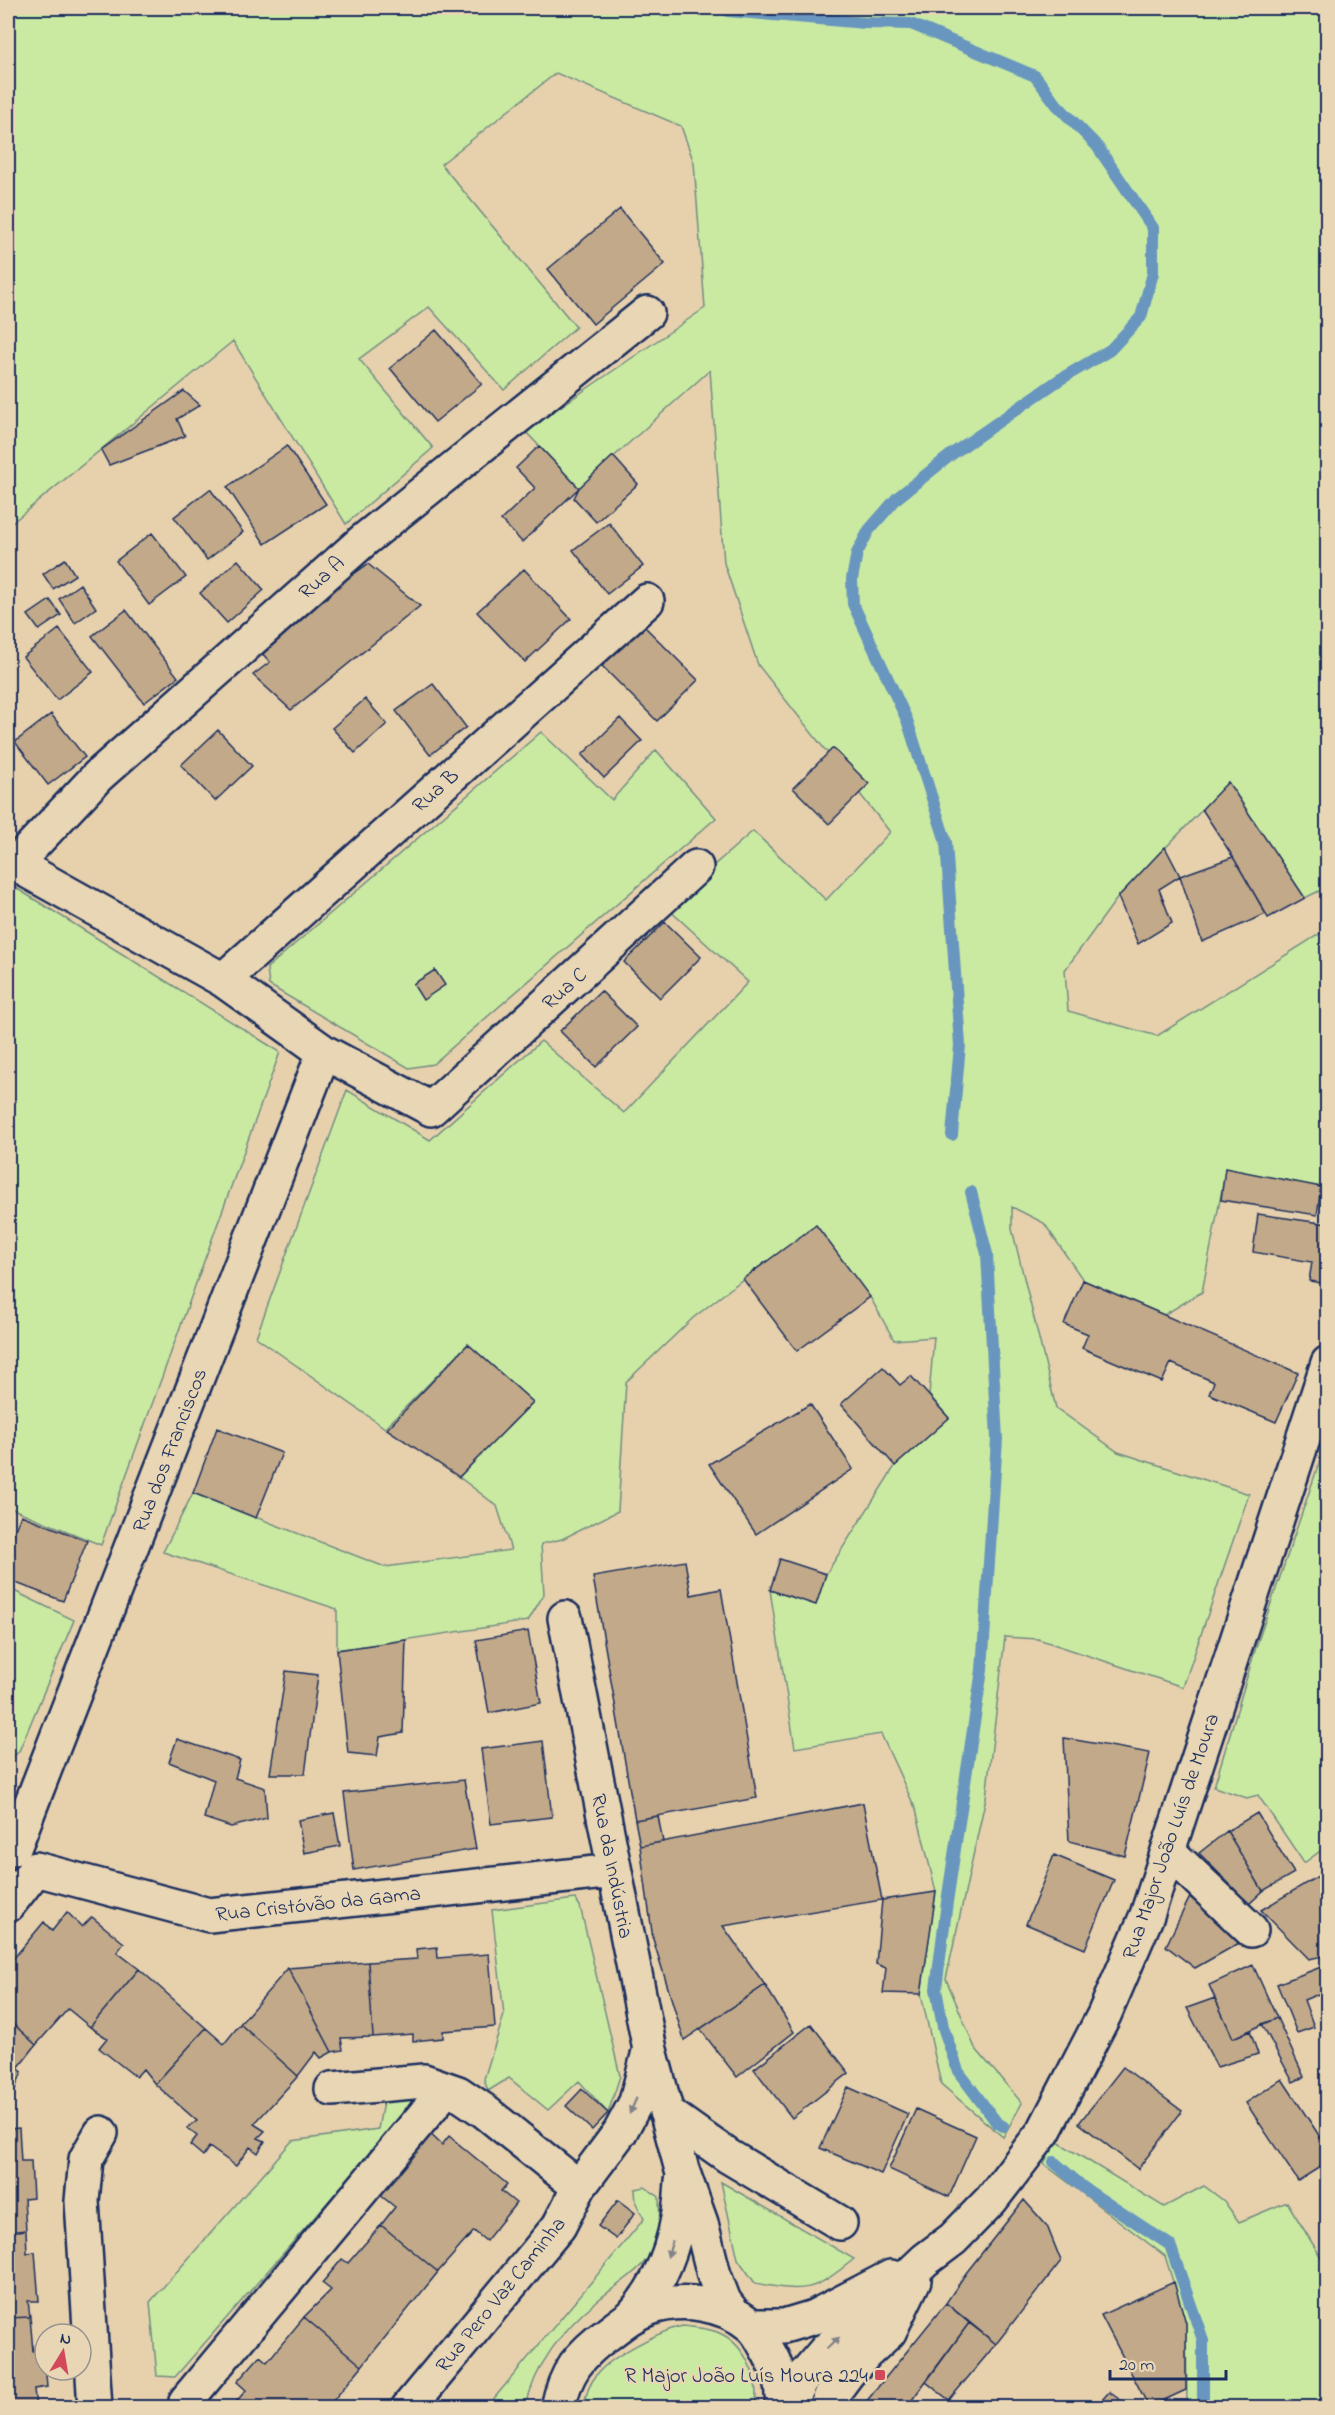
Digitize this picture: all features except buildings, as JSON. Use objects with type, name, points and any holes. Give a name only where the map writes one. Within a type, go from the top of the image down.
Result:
[{"type":"street","name":"Rua A","points":[[223,980],[15,864],[98,776],[364,540],[647,314]]},
{"type":"street","name":"Rua B","points":[[223,980],[647,601]]},
{"type":"street","name":"Rua C","points":[[324,1052],[431,1109],[696,867]]},
{"type":"street","points":[[223,980],[324,1052]]},
{"type":"street","name":"Rua dos Franciscos","points":[[19,1853],[324,1052]]},
{"type":"street","name":"Rua Major João Luís de Moura","points":[[787,2408],[803,2378],[826,2350],[925,2260],[953,2239],[991,2200],[1044,2131],[1104,2015],[1147,1915],[1328,1363]]},
{"type":"street","name":"Rua da Indústria","points":[[564,1618],[650,2050],[682,2170],[701,2223],[717,2284],[724,2301],[743,2320],[772,2358],[780,2380],[782,2408]]},
{"type":"street","points":[[1168,1851],[1251,1930]]},
{"type":"street","points":[[8,1905],[19,1853]]},
{"type":"street","name":"Rua Cristóvão da Gama","points":[[19,1853],[209,1915],[614,1871]]},
{"type":"street","name":"Rua Pero Vaz Caminha","points":[[408,2408],[559,2226],[579,2187],[620,2132],[636,2102],[650,2050]]},
{"type":"street","points":[[332,2089],[424,2081],[458,2093],[483,2110],[579,2187]]},
{"type":"street","points":[[186,2401],[446,2089]]},
{"type":"street","points":[[666,2112],[728,2157],[840,2223]]},
{"type":"street","points":[[95,2408],[82,2201],[86,2159],[101,2133]]},
{"type":"street","name":"Rua da Indústria","points":[[631,2317],[658,2282],[665,2265],[678,2222],[682,2170]]},
{"type":"street","points":[[826,2408],[832,2394],[847,2374],[889,2332],[925,2260]]},
{"type":"street","name":"Rua Major João Luís de Moura","points":[[631,2317],[650,2308],[670,2303],[714,2306],[743,2320],[784,2326],[814,2317],[925,2260]]},
{"type":"street","points":[[558,2408],[566,2380],[580,2359],[599,2340],[631,2317]]},
{"type":"green space","points":[[8,8],[1327,8],[1327,887],[1305,898],[1228,783],[1118,897],[1065,970],[1068,1011],[1157,1036],[1327,929],[1327,1188],[1226,1169],[1202,1292],[1164,1315],[1083,1280],[1044,1223],[1012,1207],[1012,1229],[1056,1408],[1118,1452],[1249,1494],[1183,1687],[1038,1639],[1005,1637],[986,1797],[946,1979],[975,2048],[1022,2103],[1003,2137],[941,2084],[921,1994],[936,1892],[916,1810],[881,1734],[795,1748],[770,1590],[816,1604],[826,1574],[895,1466],[949,1418],[929,1395],[934,1337],[894,1340],[870,1297],[743,1279],[693,1318],[626,1382],[618,1511],[562,1539],[541,1544],[544,1594],[528,1621],[337,1650],[337,1609],[163,1552],[193,1493],[385,1567],[511,1550],[497,1506],[459,1477],[533,1402],[468,1344],[385,1428],[256,1337],[347,1090],[430,1140],[541,1041],[624,1113],[748,982],[666,907],[753,831],[826,900],[890,832],[758,665],[724,563],[710,370],[579,488],[525,431],[705,308],[694,163],[681,126],[556,73],[441,164],[576,327],[504,390],[429,307],[359,359],[433,448],[346,524],[233,341],[8,526]]},
{"type":"green space","points":[[541,732],[612,800],[656,750],[716,818],[433,1064],[409,1068],[269,985],[267,968]]},
{"type":"green space","points":[[8,883],[280,1052],[101,1545],[8,1507]]},
{"type":"green space","points":[[1327,1440],[1327,1846],[1304,1863],[1258,1795],[1247,1798],[1214,1787],[1256,1647]]},
{"type":"green space","points":[[8,1588],[74,1620],[19,1751],[8,1762]]},
{"type":"green space","points":[[575,1899],[580,1906],[620,2076],[608,2113],[579,2081],[548,2110],[509,2078],[488,2091],[484,2079],[504,2015],[492,1910]]},
{"type":"green space","points":[[384,2097],[423,2098],[404,2115],[175,2377],[157,2376],[150,2302],[292,2141],[378,2129]]},
{"type":"green space","points":[[1056,2141],[1164,2207],[1204,2186],[1224,2201],[1239,2222],[1287,2202],[1327,2267],[1327,2407],[1187,2407],[1186,2323],[1165,2256],[1044,2164]]},
{"type":"green space","points":[[721,2182],[854,2259],[829,2278],[809,2287],[798,2289],[755,2283],[738,2259]]},
{"type":"green space","points":[[645,2187],[659,2197],[659,2235],[650,2255],[634,2272],[597,2301],[562,2335],[543,2362],[530,2391],[526,2407],[486,2408],[644,2219],[636,2203],[635,2189]]},
{"type":"green space","points":[[683,2326],[713,2331],[727,2337],[743,2353],[753,2373],[755,2407],[584,2407],[590,2385],[605,2366],[638,2345]]},
{"type":"waterway","points":[[723,8],[728,11],[865,23],[911,24],[1035,76],[1057,105],[1097,146],[1153,228],[1153,273],[1141,317],[1110,350],[1059,380],[952,454],[897,498],[869,530],[857,553],[852,579],[853,604],[907,720],[946,842],[960,1045],[952,1135]]},
{"type":"waterway","points":[[971,1192],[987,1254],[997,1439],[982,1670],[936,1989],[943,2027],[958,2071],[997,2123],[1003,2126]]},
{"type":"waterway","points":[[1054,2162],[1084,2188],[1170,2245],[1203,2340],[1203,2408]]},
{"type":"place","name":"R Major João Luís Moura 224","points":[[880,2375]]}]
